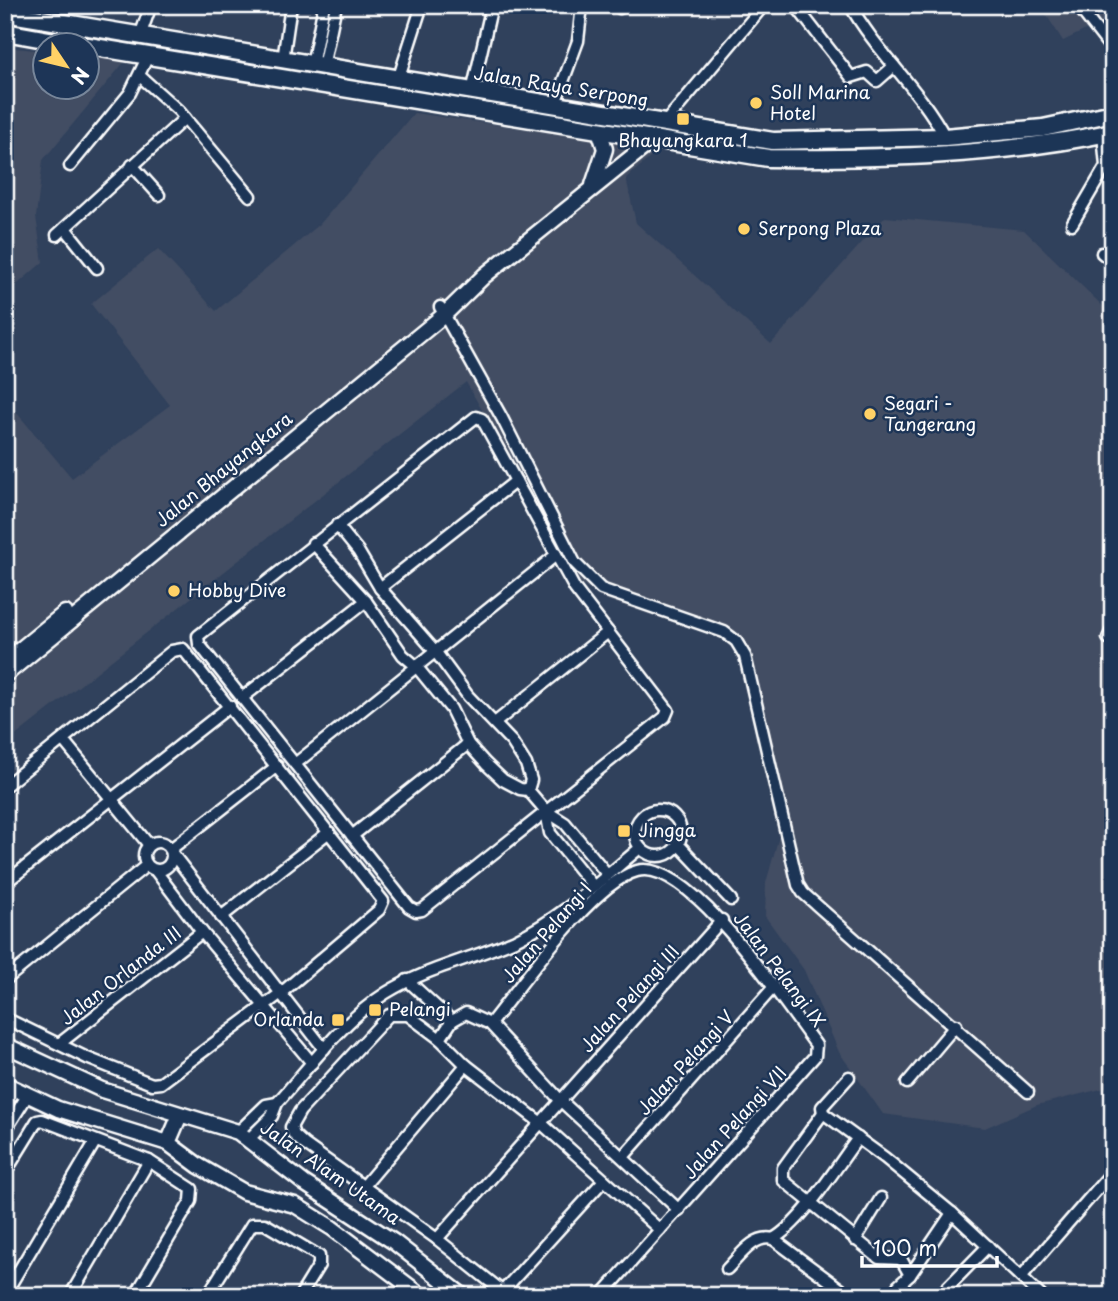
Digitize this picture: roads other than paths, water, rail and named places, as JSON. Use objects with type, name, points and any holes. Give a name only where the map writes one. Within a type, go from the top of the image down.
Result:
[{"type":"main road","name":"Jalan Raya Serpong","points":[[5,13],[773,141],[945,136],[965,143],[1054,144],[1108,133]]},
{"type":"main road","name":"Jalan Raya Serpong","points":[[5,32],[32,37]]},
{"type":"main road","name":"Jalan Raya Serpong","points":[[102,49],[768,158],[866,158],[965,143],[1113,113]]},
{"type":"main road","points":[[591,189],[606,149],[598,130]]},
{"type":"main road","name":"Jalan Bhayangkara","points":[[5,675],[442,311],[653,140]]},
{"type":"main road","name":"Jalan Bhayangkara","points":[[5,662],[442,311]]},
{"type":"main road","name":"Jalan Alam Utama","points":[[5,1045],[102,1090],[244,1136],[304,1183],[394,1242],[463,1296]]},
{"type":"main road","points":[[16,1090],[135,1135],[168,1143],[198,1166],[244,1192],[295,1205],[332,1228],[422,1296]]},
{"type":"main road","points":[[168,1143],[180,1115]]},
{"type":"main road","points":[[295,1205],[304,1183]]},
{"type":"street","points":[[140,36],[151,5]]},
{"type":"street","points":[[283,60],[290,5]]},
{"type":"street","points":[[324,5],[325,36]]},
{"type":"street","points":[[318,66],[336,5]]},
{"type":"street","points":[[398,80],[422,5]]},
{"type":"street","points":[[472,92],[492,5]]},
{"type":"street","points":[[554,106],[578,41],[582,5]]},
{"type":"street","points":[[664,124],[764,5]]},
{"type":"street","points":[[795,5],[851,77],[867,72],[877,81],[894,66]]},
{"type":"street","points":[[850,5],[873,42],[924,100],[945,136]]},
{"type":"street","points":[[1077,5],[1113,51]]},
{"type":"street","points":[[70,166],[141,77],[148,56]]},
{"type":"street","points":[[141,77],[185,117],[250,196]]},
{"type":"street","points":[[97,268],[61,232],[185,117]]},
{"type":"street","points":[[1072,224],[1106,166],[1108,133]]},
{"type":"street","points":[[132,165],[159,195]]},
{"type":"street","points":[[1102,253],[1113,262]]},
{"type":"street","points":[[442,311],[502,418],[575,563],[588,579],[601,589],[724,632],[736,641],[746,656],[798,885],[803,893],[956,1025],[1028,1092]]},
{"type":"street","points":[[476,417],[482,419],[516,481],[575,589],[668,710],[665,717],[422,910],[416,911],[409,907],[197,640],[200,632],[476,417]]},
{"type":"street","points":[[380,588],[516,481]]},
{"type":"street","points":[[337,525],[358,551],[380,588],[435,651],[468,696],[496,722],[526,764],[531,780],[528,789]]},
{"type":"street","points":[[313,543],[366,601],[389,637],[451,709],[468,744],[503,780],[520,789],[528,789]]},
{"type":"street","points":[[295,764],[556,555]]},
{"type":"street","points":[[242,698],[366,601]]},
{"type":"street","points":[[496,722],[608,632]]},
{"type":"street","points":[[5,786],[179,648],[186,651],[381,896],[381,908],[281,993],[161,1083],[152,1084],[5,1018]]},
{"type":"street","points":[[5,883],[230,706]]},
{"type":"street","points":[[63,740],[149,845]]},
{"type":"street","points":[[352,836],[468,744]]},
{"type":"street","points":[[5,980],[151,868],[168,867],[172,851],[277,766]]},
{"type":"street","points":[[528,789],[546,811],[565,822],[607,874]]},
{"type":"street","points":[[661,810],[674,817],[681,830],[678,844],[660,856],[640,848],[636,841],[636,826],[646,814],[661,810]]},
{"type":"street","points":[[546,811],[550,833],[593,886]]},
{"type":"street","points":[[221,917],[328,832]]},
{"type":"street","points":[[312,1063],[151,868],[144,853],[149,845],[158,841],[172,851],[324,1049]]},
{"type":"street","points":[[678,844],[731,900]]},
{"type":"street","points":[[244,1136],[266,1105],[277,1103],[324,1049],[363,1010],[407,980],[518,938],[559,913],[640,848]]},
{"type":"street","name":"Jalan Pelangi IX","points":[[635,872],[657,871],[676,882],[722,920],[816,1045],[815,1056]]},
{"type":"street","name":"Jalan Pelangi I","points":[[490,1024],[584,909],[611,884],[635,872]]},
{"type":"street","name":"Jalan Pelangi III","points":[[438,1239],[722,920]]},
{"type":"street","name":"Jalan Orlanda III","points":[[59,1044],[202,932]]},
{"type":"street","points":[[407,980],[452,1021]]},
{"type":"street","name":"Jalan Pelangi V","points":[[623,1157],[772,989]]},
{"type":"street","points":[[604,1180],[506,1293],[438,1239],[304,1144],[291,1126],[300,1111],[382,1020],[398,1013],[408,1015],[466,1065],[541,1123],[660,1230]]},
{"type":"street","points":[[440,1040],[452,1021],[466,1013],[490,1024],[560,1100],[679,1210]]},
{"type":"street","points":[[907,1083],[956,1025]]},
{"type":"street","name":"Jalan Pelangi VII","points":[[601,1296],[815,1056]]},
{"type":"street","points":[[363,1187],[466,1065]]},
{"type":"street","points":[[849,1077],[825,1102],[822,1107],[823,1114],[780,1172],[783,1180],[879,1258],[901,1259],[910,1275]]},
{"type":"street","points":[[5,1106],[16,1090]]},
{"type":"street","points":[[5,1130],[16,1090]]},
{"type":"street","points":[[823,1114],[858,1138],[952,1213],[1041,1296]]},
{"type":"street","points":[[5,1173],[9,1158],[37,1121],[48,1122],[149,1161],[187,1184],[193,1195],[135,1296]]},
{"type":"street","points":[[773,1239],[810,1203],[858,1138]]},
{"type":"street","points":[[5,1294],[95,1142]]},
{"type":"street","points":[[70,1296],[149,1161]]},
{"type":"street","points":[[1021,1277],[1112,1172]]},
{"type":"street","points":[[855,1240],[881,1198]]},
{"type":"street","points":[[895,1296],[898,1286],[910,1275],[952,1213]]},
{"type":"street","points":[[207,1296],[247,1229],[252,1224],[265,1224],[319,1256],[319,1265],[300,1296]]},
{"type":"street","points":[[727,1269],[755,1242],[763,1237],[773,1239],[850,1296]]},
{"type":"street","points":[[939,1296],[988,1246]]},
{"type":"place","name":"Soll Marina Hotel","points":[[756,103]]},
{"type":"place","name":"Bhayangkara 1","points":[[683,119]]},
{"type":"place","name":"Serpong Plaza","points":[[744,229]]},
{"type":"place","name":"Segari - Tangerang","points":[[870,414]]},
{"type":"place","name":"Hobby Dive","points":[[174,591]]},
{"type":"place","name":"Jingga","points":[[624,831]]},
{"type":"place","name":"Pelangi","points":[[375,1010]]},
{"type":"place","name":"Orlanda","points":[[338,1020]]}]
